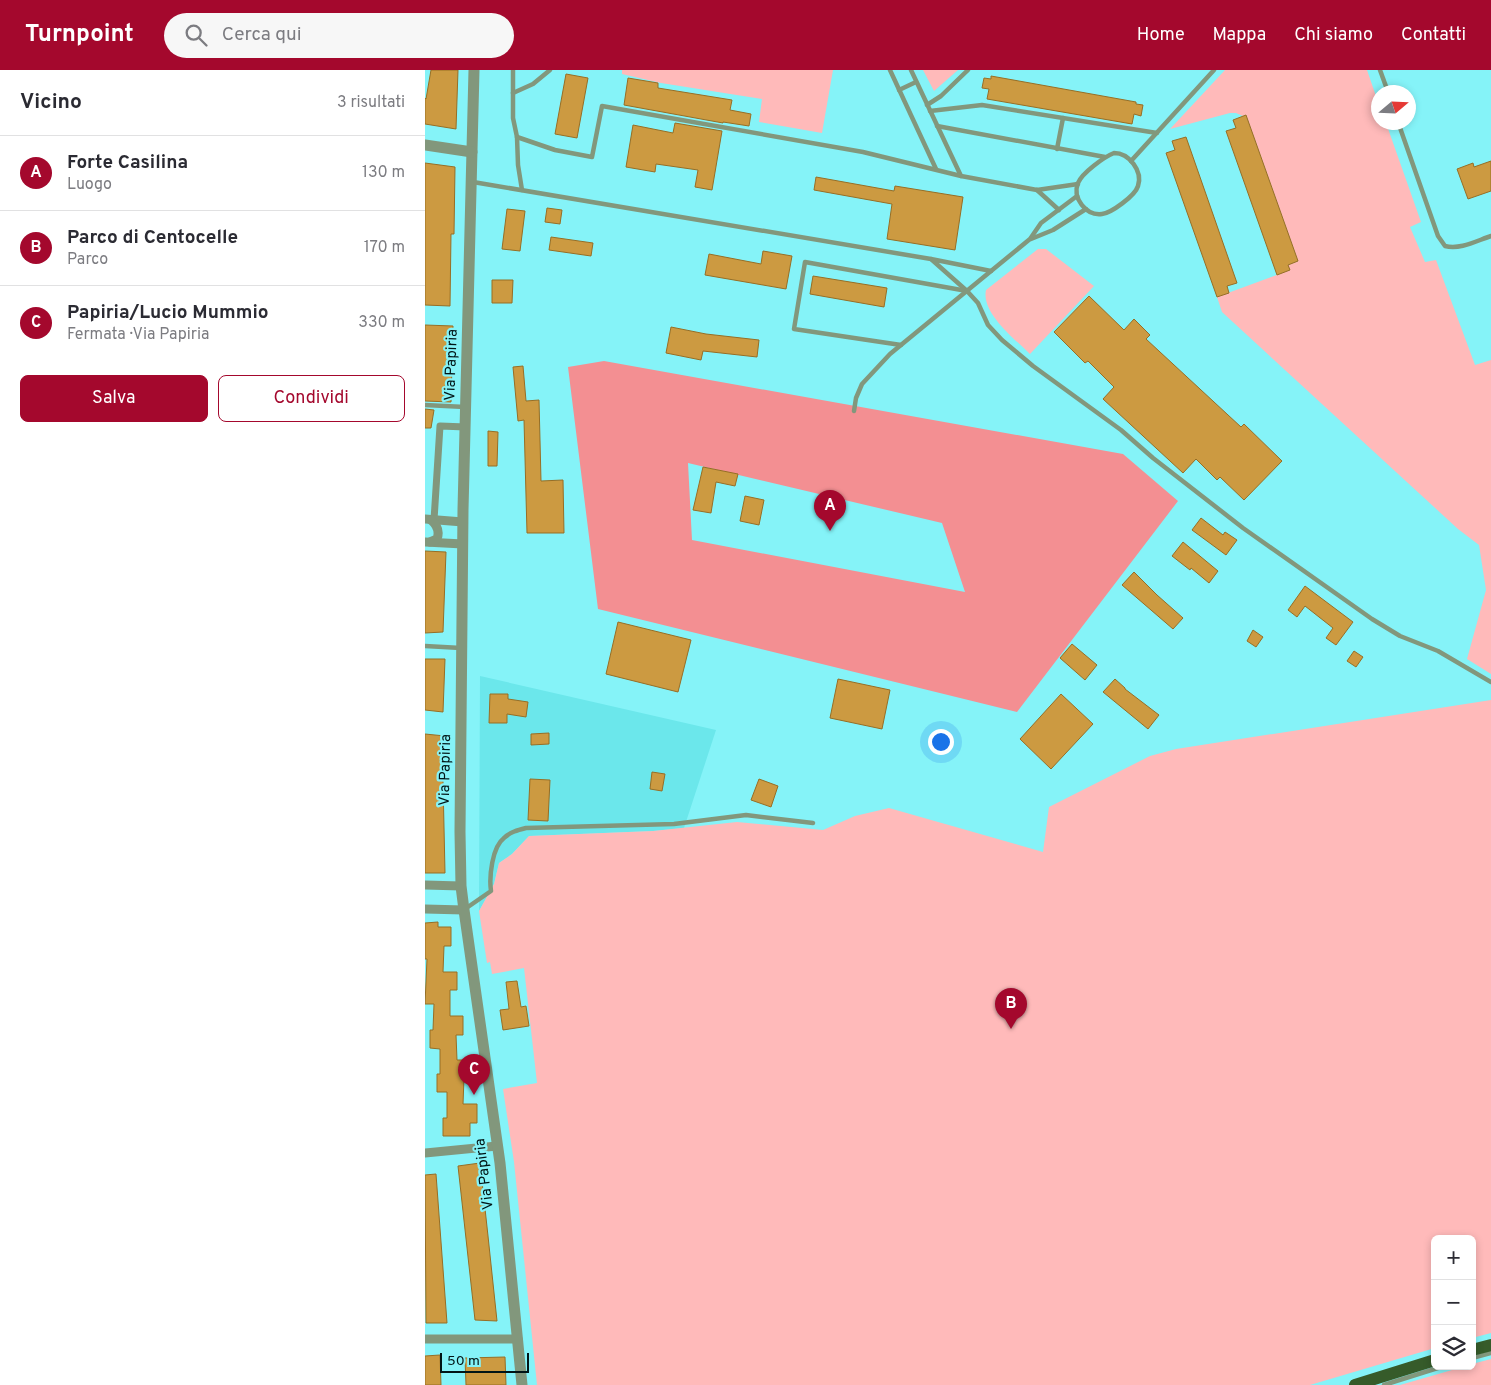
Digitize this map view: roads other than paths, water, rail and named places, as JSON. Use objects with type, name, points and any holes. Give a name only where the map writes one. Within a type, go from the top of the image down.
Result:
[{"type":"main road","points":[[1476,1349],[1491,1345]]},
{"type":"main road","points":[[1355,1385],[1431,1361]]},
{"type":"street","name":"Via Papiria","points":[[474,70],[463,522],[461,886],[497,1146],[523,1385]]},
{"type":"street","points":[[425,145],[472,152]]},
{"type":"street","points":[[428,542],[437,538],[438,531],[430,520],[440,426],[466,427]]},
{"type":"street","points":[[430,520],[463,522]]},
{"type":"street","points":[[428,542],[463,544]]},
{"type":"street","points":[[425,884],[461,886]]},
{"type":"street","points":[[425,909],[464,910]]},
{"type":"street","points":[[425,1153],[497,1146]]},
{"type":"street","points":[[425,1339],[518,1339]]},
{"type":"lane","points":[[513,70],[513,118],[517,137],[518,165],[522,190]]},
{"type":"lane","points":[[513,93],[533,84],[550,70]]},
{"type":"lane","points":[[890,70],[936,169]]},
{"type":"lane","points":[[911,70],[961,176]]},
{"type":"lane","points":[[927,105],[941,96],[968,70]]},
{"type":"lane","points":[[1131,161],[1214,70]]},
{"type":"lane","points":[[1380,70],[1385,85]]},
{"type":"lane","points":[[899,90],[916,82]]},
{"type":"lane","points":[[930,111],[982,105],[1157,133]]},
{"type":"lane","points":[[517,137],[555,150],[592,157],[602,106],[845,148],[961,176],[1037,190],[1078,184]]},
{"type":"lane","points":[[1057,149],[1063,118]]},
{"type":"lane","points":[[937,126],[1105,158]]},
{"type":"lane","points":[[1401,130],[1438,236],[1445,246],[1451,248],[1462,246],[1491,236]]},
{"type":"lane","points":[[1114,153],[1126,156],[1131,161],[1138,177],[1138,187],[1134,193],[1107,212],[1094,214],[1085,209],[1077,196],[1078,184],[1082,177],[1114,153]]},
{"type":"lane","points":[[472,182],[931,259],[991,271]]},
{"type":"lane","points":[[1037,190],[1059,210]]},
{"type":"lane","points":[[854,411],[856,398],[863,384],[889,354],[1030,239],[1041,223],[1077,196]]},
{"type":"lane","points":[[1030,239],[1053,230],[1085,209]]},
{"type":"lane","points":[[931,259],[978,303],[988,325],[1002,340],[1033,366],[1121,430],[1153,458],[1243,528],[1371,619],[1400,636],[1438,652],[1491,682]]},
{"type":"lane","points":[[901,345],[794,329],[805,262],[967,291]]},
{"type":"lane","points":[[425,405],[466,408]]},
{"type":"lane","points":[[425,646],[462,648]]},
{"type":"lane","points":[[464,910],[491,891],[490,879],[497,846],[503,838],[517,830],[526,828],[674,824],[746,815],[813,823]]},
{"type":"lane","points":[[1476,1357],[1491,1353]]},
{"type":"lane","points":[[1383,1385],[1431,1370]]},
{"type":"place","name":"Forte Casilina","points":[[830,531]]},
{"type":"place","name":"Parco di Centocelle","points":[[1011,1029]]},
{"type":"place","name":"Papiria/Lucio Mummio","points":[[474,1095]]}]
